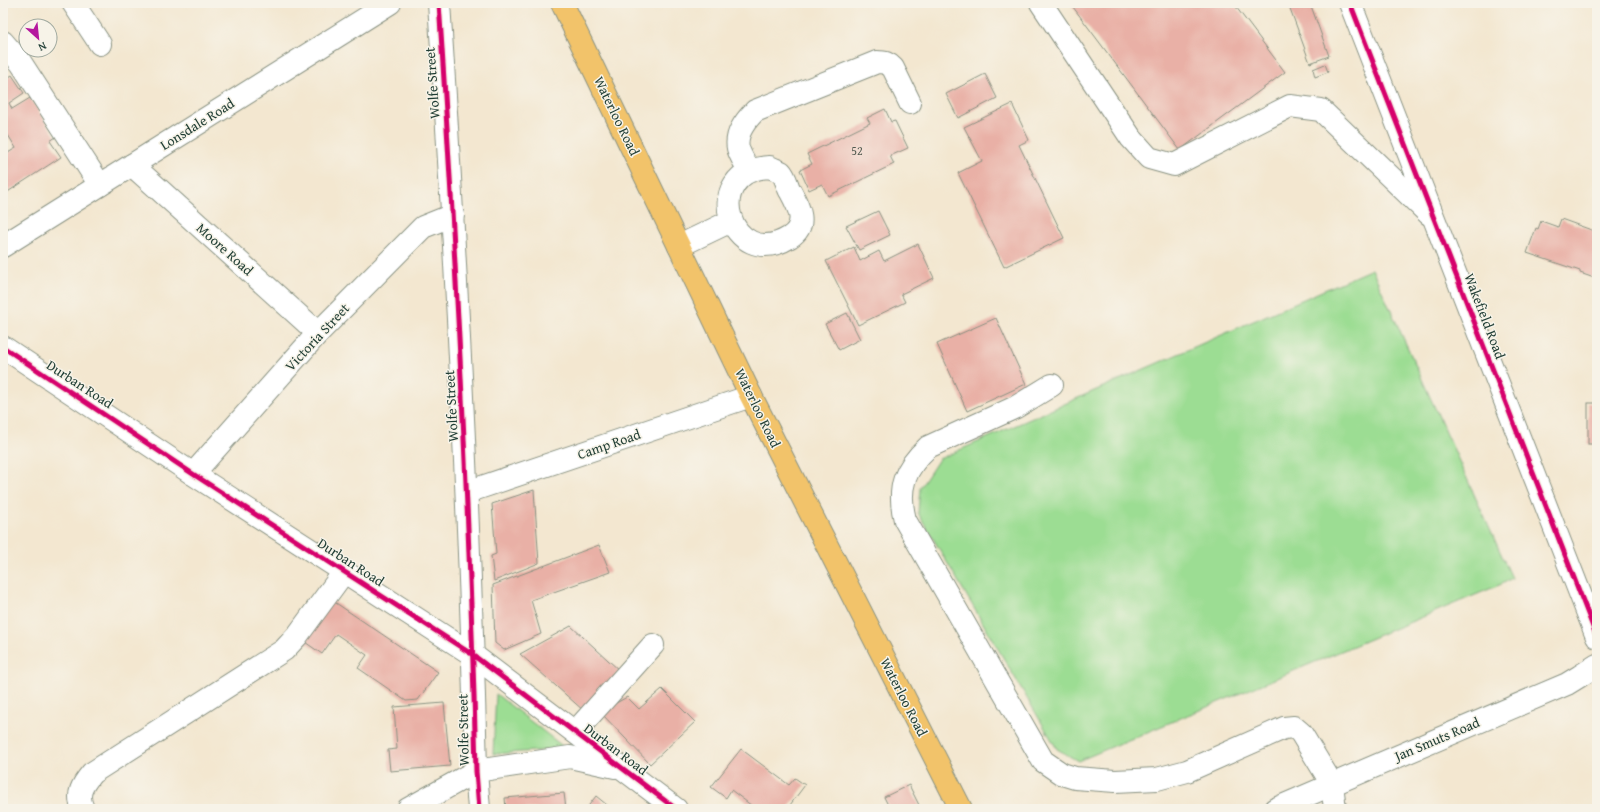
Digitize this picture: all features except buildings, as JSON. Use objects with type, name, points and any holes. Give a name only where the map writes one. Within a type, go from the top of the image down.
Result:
[{"type":"main road","name":"Waterloo Road","points":[[562,3],[751,396],[961,809]]},
{"type":"street","points":[[73,3],[100,44]]},
{"type":"street","name":"Lonsdale Road","points":[[3,246],[390,3]]},
{"type":"street","name":"Wolfe Street","points":[[440,3],[453,215],[467,492],[476,771],[479,809]]},
{"type":"street","points":[[1041,3],[1131,138],[1149,158],[1174,165],[1290,106],[1321,110],[1434,219]]},
{"type":"street","name":"Wakefield Road","points":[[1350,3],[1597,637]]},
{"type":"street","points":[[3,42],[25,69],[100,185]]},
{"type":"street","points":[[749,172],[738,147],[741,130],[755,111],[877,62],[884,62],[893,68],[910,103]]},
{"type":"street","name":"Moore Road","points":[[132,165],[318,333]]},
{"type":"street","points":[[770,167],[782,173],[800,212],[801,217],[795,233],[780,242],[756,244],[745,239],[736,231],[730,221],[728,198],[732,187],[740,178],[749,172],[759,168],[770,167]]},
{"type":"street","name":"Victoria Street","points":[[193,474],[318,333],[423,227],[453,215]]},
{"type":"street","points":[[679,246],[730,221]]},
{"type":"street","name":"Durban Road","points":[[3,347],[193,474],[473,655],[676,809]]},
{"type":"street","points":[[1052,385],[1016,406],[928,448],[917,458],[908,470],[903,482],[901,495],[905,520],[1043,760],[1062,774],[1075,778],[1115,781],[1157,779],[1187,772],[1284,728],[1294,727],[1301,733],[1332,784],[1335,809]]},
{"type":"street","name":"Camp Road","points":[[467,492],[751,396]]},
{"type":"street","points":[[83,809],[79,798],[80,790],[84,782],[92,774],[284,650],[297,636],[344,572]]},
{"type":"street","points":[[575,732],[653,645]]},
{"type":"street","name":"Jan Smuts Road","points":[[1275,809],[1567,684],[1597,665]]},
{"type":"street","name":"Durban Road","points":[[570,757],[581,744],[575,732]]},
{"type":"street","name":"Durban Road","points":[[476,771],[570,757],[622,769]]},
{"type":"street","points":[[408,809],[476,771]]},
{"type":"green space","points":[[1372,269],[1512,578],[1504,583],[1078,761],[1057,749],[918,513],[920,488],[939,459]]},
{"type":"green space","points":[[496,694],[566,749],[493,754]]},
{"type":"cycle path","points":[[439,3],[462,387],[476,771],[479,809]]},
{"type":"cycle path","points":[[1350,3],[1597,637]]},
{"type":"cycle path","points":[[3,347],[193,474],[473,655],[676,809]]}]
